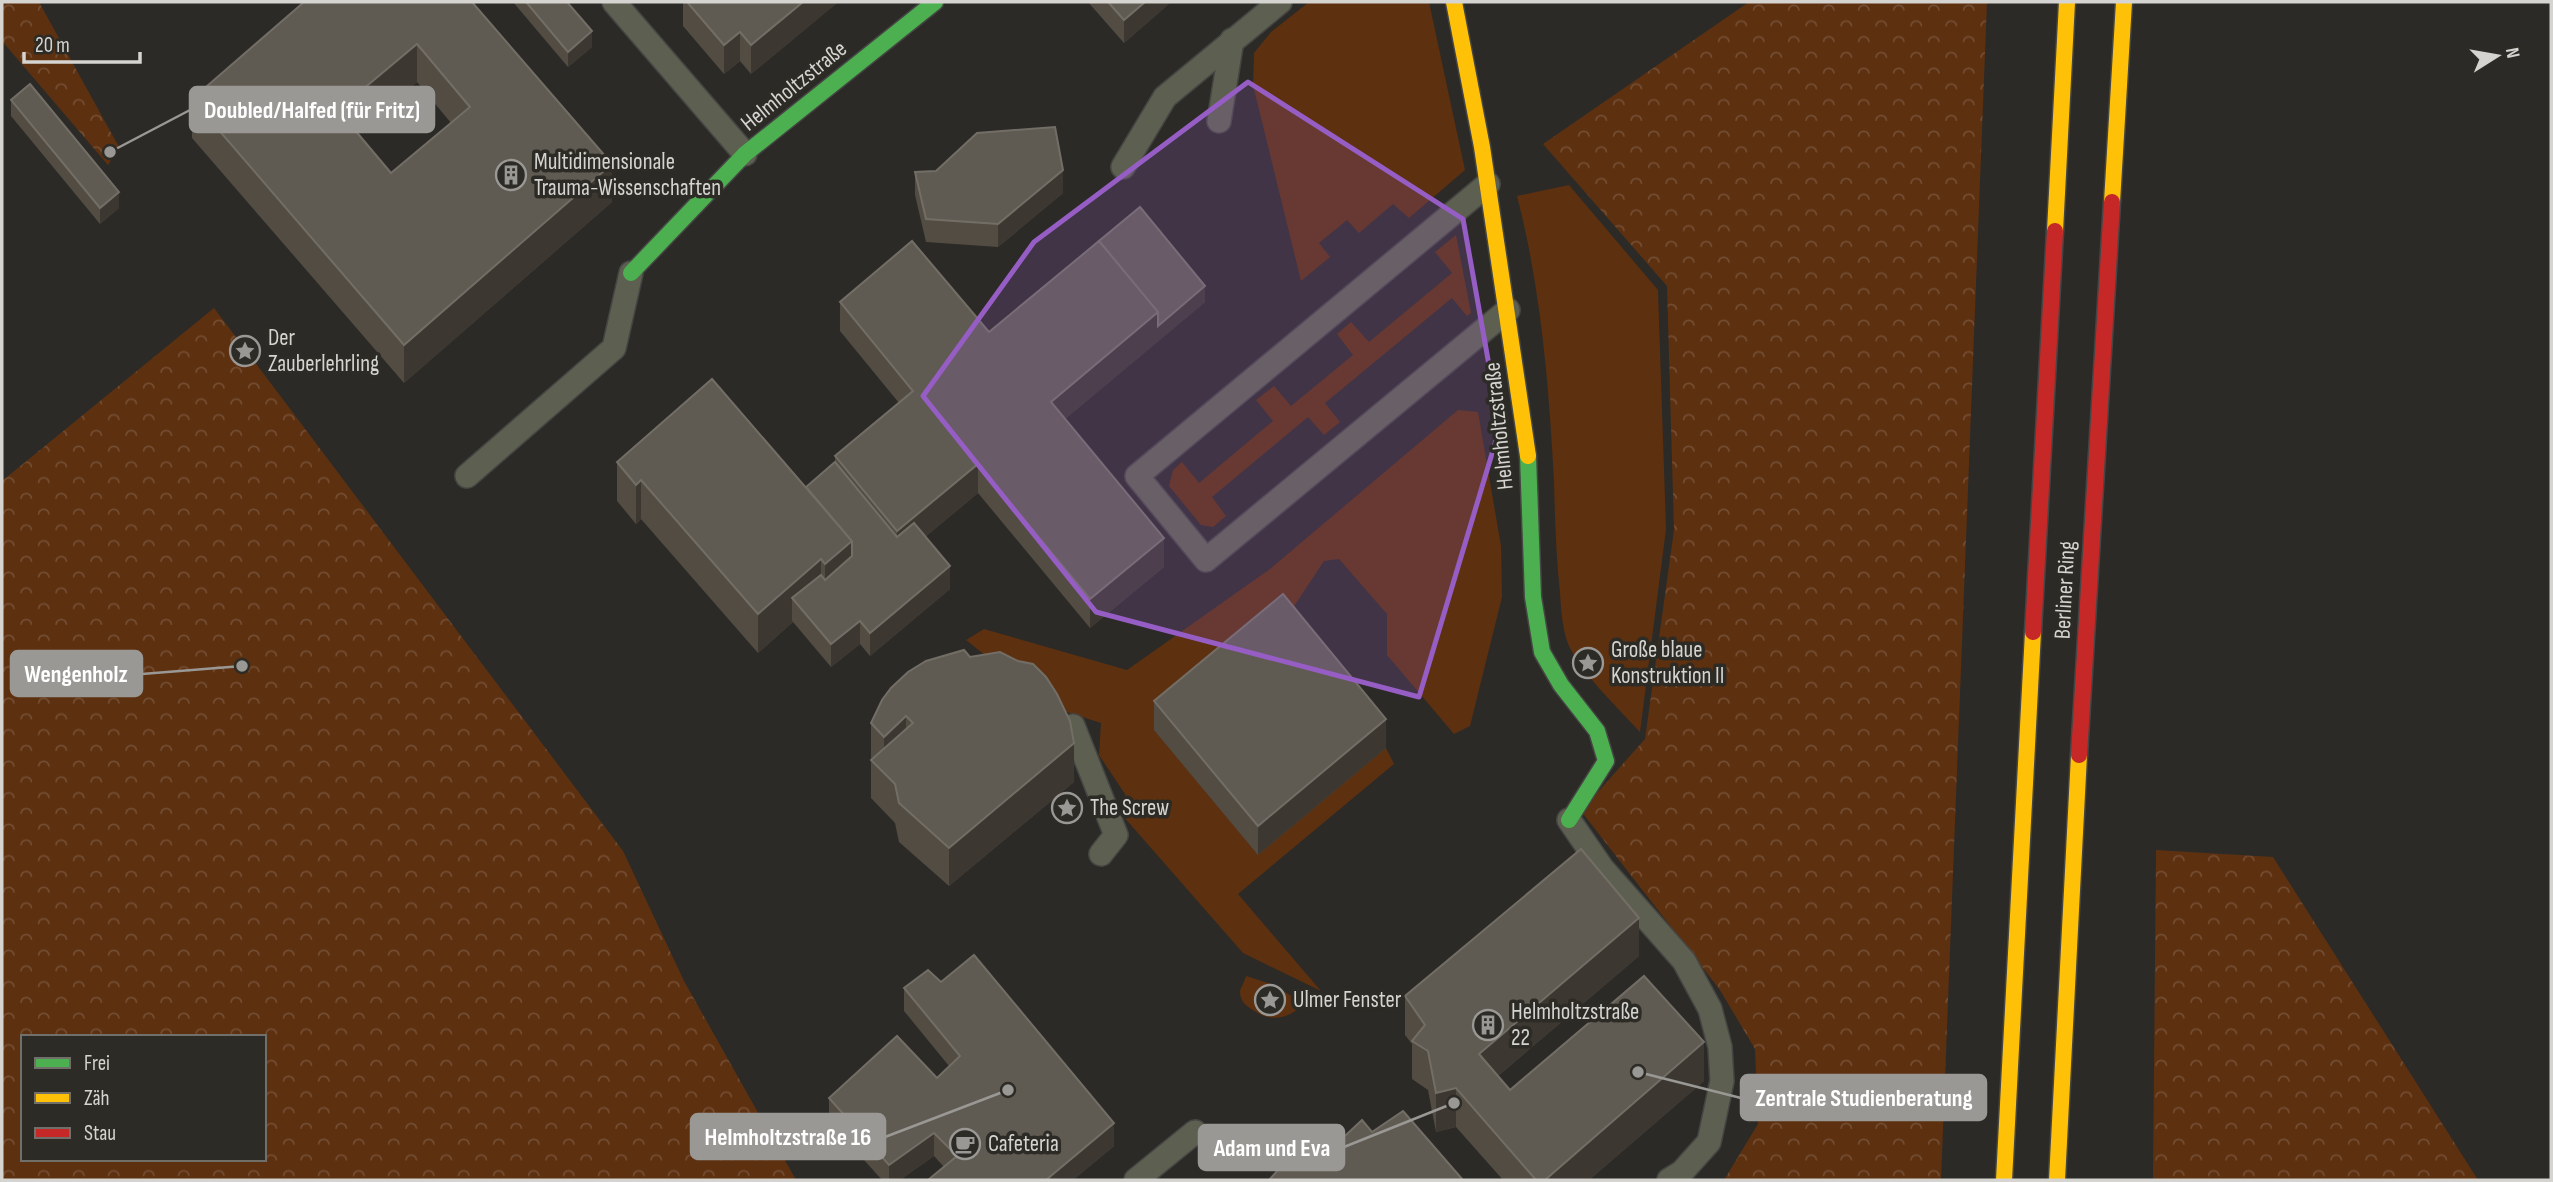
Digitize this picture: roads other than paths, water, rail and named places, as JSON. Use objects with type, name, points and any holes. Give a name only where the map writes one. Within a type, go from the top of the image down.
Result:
[{"type":"main road","name":"Helmholtzstraße","points":[[631,273],[745,154],[935,2]]},
{"type":"main road","name":"Helmholtzstraße","points":[[1454,2],[1488,184],[1528,446],[1533,597],[1542,652],[1561,685],[1597,731],[1606,761],[1569,820]]},
{"type":"main road","name":"Berliner Ring","points":[[2004,1180],[2067,2]]},
{"type":"main road","name":"Berliner Ring","points":[[2057,1180],[2066,964],[2124,2]]},
{"type":"lane","points":[[614,2],[745,154]]},
{"type":"lane","points":[[1123,167],[1165,97],[1280,2]]},
{"type":"lane","points":[[1219,121],[1232,40]]},
{"type":"lane","points":[[1488,184],[1137,476],[1206,561],[1508,310]]},
{"type":"lane","points":[[467,476],[614,348],[631,273]]},
{"type":"lane","points":[[1073,726],[1116,835],[1101,854]]},
{"type":"lane","points":[[1569,820],[1602,868],[1684,961],[1710,1009],[1720,1047],[1722,1081],[1709,1142],[1682,1172],[1670,1180]]},
{"type":"lane","points":[[1136,1180],[1195,1132]]},
{"type":"place","name":"Doubled/Halfed (für Fritz)","points":[[110,152]]},
{"type":"place","name":"Multidimensionale Trauma-Wissenschaften","points":[[511,175]]},
{"type":"place","name":"Der Zauberlehrling","points":[[245,351]]},
{"type":"place","name":"Große blaue Konstruktion II","points":[[1588,663]]},
{"type":"place","name":"Wengenholz","points":[[242,666]]},
{"type":"place","name":"The Screw","points":[[1067,808]]},
{"type":"place","name":"Ulmer Fenster","points":[[1270,1000]]},
{"type":"place","name":"Helmholtzstraße 22","points":[[1488,1025]]},
{"type":"place","name":"Zentrale Studienberatung","points":[[1638,1072]]},
{"type":"place","name":"Helmholtzstraße 16","points":[[1008,1090]]},
{"type":"place","name":"Adam und Eva","points":[[1454,1103]]},
{"type":"place","name":"Cafeteria","points":[[965,1144]]}]
